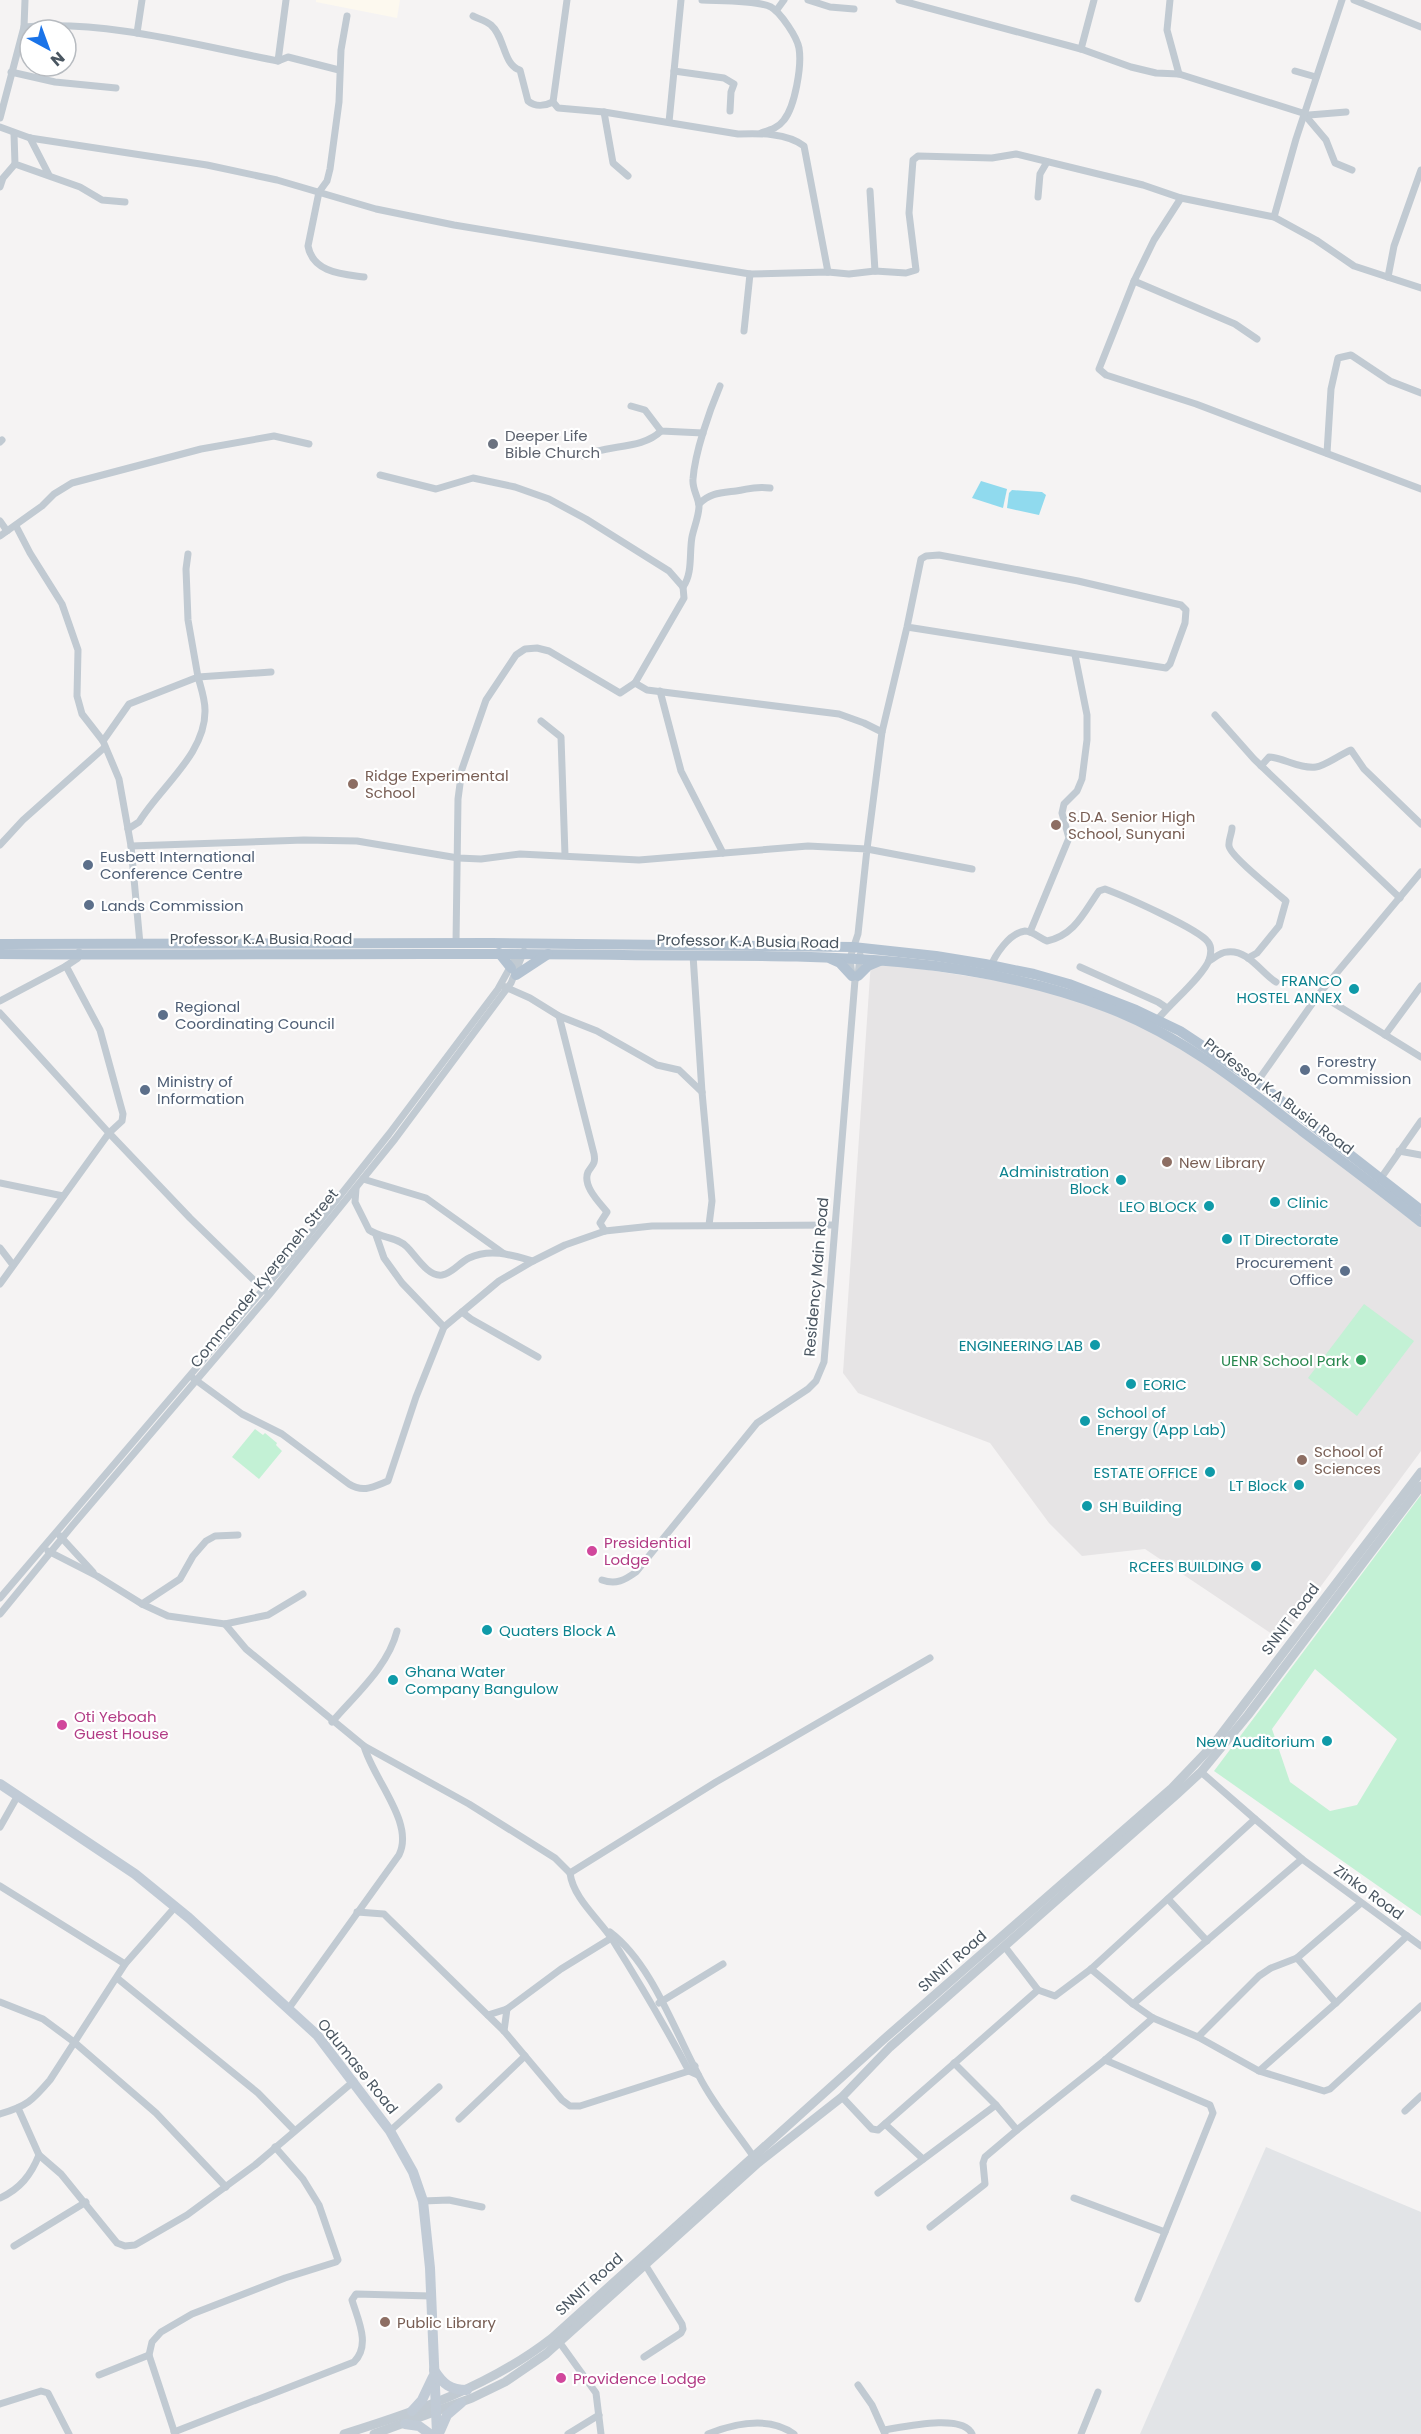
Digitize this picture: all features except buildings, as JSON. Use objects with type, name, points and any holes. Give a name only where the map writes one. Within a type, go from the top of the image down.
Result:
[{"type":"main road","name":"Professor K.A Busia Road","points":[[0,944],[79,949],[375,948],[456,943],[548,953],[822,955],[856,953],[887,959],[989,970]]},
{"type":"main road","name":"Professor K.A Busia Road","points":[[0,954],[140,944],[375,948],[498,953],[521,949],[936,956],[1004,973],[1066,993],[1106,1007],[1160,1032],[1238,1080],[1398,1198],[1421,1210]]},
{"type":"main road","points":[[498,953],[513,971],[548,953]]},
{"type":"main road","points":[[822,955],[840,963],[855,977],[868,966],[887,959]]},
{"type":"main road","name":"Professor K.A Busia Road","points":[[1004,973],[1034,974],[1069,984],[1158,1019],[1197,1041],[1257,1082],[1381,1178],[1398,1198]]},
{"type":"main road","name":"Professor K.A Busia Road","points":[[1408,1205],[1421,1222]]},
{"type":"main road","name":"Odumase Road","points":[[0,1784],[135,1874],[176,1906],[317,2035],[390,2131],[412,2172],[423,2201],[431,2296],[438,2434]]},
{"type":"main road","points":[[412,2411],[422,2400],[434,2372],[447,2386],[467,2390]]},
{"type":"main road","points":[[438,2434],[447,2415],[461,2403]]},
{"type":"main road","points":[[403,2428],[420,2426],[430,2434]]},
{"type":"street","points":[[24,18],[25,0]]},
{"type":"street","points":[[137,33],[142,0]]},
{"type":"street","points":[[278,61],[286,0]]},
{"type":"street","points":[[567,0],[553,102],[558,108],[604,112],[738,134],[760,134],[797,140],[804,146],[828,272]]},
{"type":"street","points":[[669,123],[681,0]]},
{"type":"street","points":[[702,0],[760,3],[772,7],[793,32],[799,46],[800,61],[791,110],[775,128],[760,134]]},
{"type":"street","points":[[776,11],[784,0]]},
{"type":"street","points":[[807,0],[830,7],[854,9]]},
{"type":"street","points":[[899,0],[1082,49],[1147,71],[1179,74],[1304,114],[1346,112]]},
{"type":"street","points":[[1082,49],[1094,0]]},
{"type":"street","points":[[1170,0],[1167,30],[1179,74]]},
{"type":"street","points":[[1274,217],[1304,114],[1342,0]]},
{"type":"street","points":[[1354,0],[1421,27]]},
{"type":"street","points":[[347,16],[339,70],[339,102],[330,169],[327,181],[319,192],[308,246],[315,261],[330,272],[364,277]]},
{"type":"street","points":[[473,16],[491,25],[500,36],[508,59],[515,68],[520,70],[528,101],[532,105],[553,102]]},
{"type":"street","points":[[78,27],[137,33],[278,61],[288,57],[339,70]]},
{"type":"street","points":[[0,118],[18,48]]},
{"type":"street","points":[[674,71],[724,78],[734,84],[730,111]]},
{"type":"street","points":[[1295,71],[1316,77]]},
{"type":"street","points":[[11,72],[55,82],[116,88]]},
{"type":"street","points":[[604,112],[612,163],[628,176]]},
{"type":"street","points":[[1304,114],[1326,140],[1335,163],[1352,170]]},
{"type":"street","points":[[0,127],[30,138],[207,165],[319,192],[376,209],[454,225],[750,274],[828,272],[849,274],[875,270],[906,273],[916,270],[909,213],[913,160],[915,158],[992,158],[1016,154],[1143,185],[1181,198],[1274,217],[1316,240],[1354,266],[1421,288]]},
{"type":"street","points":[[0,187],[3,178],[15,164],[14,134]]},
{"type":"street","points":[[30,138],[49,175]]},
{"type":"street","points":[[1038,197],[1040,174],[1047,162]]},
{"type":"street","points":[[15,164],[80,187],[102,200],[125,201]]},
{"type":"street","points":[[1388,277],[1394,246],[1421,170]]},
{"type":"street","points":[[870,191],[875,270]]},
{"type":"street","points":[[1181,198],[1154,240],[1134,280],[1099,369],[1106,375],[1196,404],[1421,489]]},
{"type":"street","points":[[744,331],[750,274]]},
{"type":"street","points":[[1134,280],[1235,324],[1257,339]]},
{"type":"street","points":[[1327,453],[1331,389],[1338,358],[1351,355],[1390,381],[1421,393]]},
{"type":"street","points":[[699,504],[693,489],[695,458],[710,408],[720,386]]},
{"type":"street","points":[[631,406],[645,410],[661,431]]},
{"type":"street","points":[[583,456],[593,451],[655,437],[661,431],[704,433]]},
{"type":"street","points":[[0,536],[16,526],[54,494],[72,483],[103,473],[201,449],[273,436],[309,444]]},
{"type":"street","points":[[380,475],[436,489],[473,478],[515,487],[549,499],[586,519],[669,571],[683,587]]},
{"type":"street","points":[[456,943],[458,799],[462,769],[486,700],[516,655],[525,649],[537,648],[549,651],[620,693],[626,691],[634,683],[684,598],[683,587],[688,577],[691,540],[699,504],[707,496],[719,492],[738,491],[754,486],[770,488]]},
{"type":"street","points":[[0,520],[7,531]]},
{"type":"street","points":[[16,526],[62,604],[78,650],[77,696],[81,714],[104,744],[119,779],[131,846],[140,944]]},
{"type":"street","points":[[128,829],[139,822],[195,746],[204,723],[205,708],[188,620],[186,569],[188,554]]},
{"type":"street","name":"Residency Main Road","points":[[602,1580],[610,1583],[624,1581],[636,1572],[757,1423],[808,1389],[816,1381],[824,1362],[856,953],[867,849],[882,732],[921,559],[926,556],[939,555],[1078,581],[1180,605],[1186,610],[1185,623],[1170,664],[1166,668],[1075,655]]},
{"type":"street","points":[[907,627],[1075,655],[1087,715],[1087,740],[1082,779],[1077,791],[1064,804],[1062,813],[1069,838],[1030,932]]},
{"type":"street","points":[[0,845],[23,820],[104,744],[129,704],[198,677],[271,672]]},
{"type":"street","points":[[634,683],[647,690],[839,714],[882,732]]},
{"type":"street","points":[[660,691],[681,771],[723,853]]},
{"type":"street","points":[[1215,715],[1261,766],[1400,898]]},
{"type":"street","points":[[541,721],[561,737],[565,855]]},
{"type":"street","points":[[1261,766],[1269,757],[1282,762],[1317,767],[1351,750],[1364,769],[1421,824]]},
{"type":"street","points":[[1232,828],[1230,850],[1286,901],[1279,926],[1257,953],[1248,958]]},
{"type":"street","points":[[131,846],[304,840],[357,841],[458,858],[481,859],[520,854],[639,860],[808,846],[867,849],[972,869]]},
{"type":"street","points":[[1257,1082],[1319,994],[1421,872]]},
{"type":"street","points":[[989,970],[1007,941],[1023,931],[1047,941],[1063,935],[1080,920],[1099,891],[1106,889],[1150,908],[1201,935],[1209,943],[1211,952],[1203,971],[1158,1019]]},
{"type":"street","points":[[0,1000],[66,966],[78,958],[79,949]]},
{"type":"street","name":"Commander Kyeremeh Street","points":[[0,1598],[56,1532],[269,1295],[363,1179],[452,1064],[513,971],[521,949]]},
{"type":"street","points":[[1209,961],[1226,951],[1248,958],[1276,982]]},
{"type":"street","points":[[693,955],[712,1201],[710,1225]]},
{"type":"street","points":[[0,1284],[109,1133],[122,1121],[123,1111],[116,1095],[100,1030],[66,966]]},
{"type":"street","points":[[1080,967],[1167,1008]]},
{"type":"street","points":[[504,986],[657,1065],[679,1070],[702,1092]]},
{"type":"street","name":"Commander Kyeremeh Street","points":[[0,1614],[194,1379],[504,986]]},
{"type":"street","points":[[1385,1035],[1421,986]]},
{"type":"street","points":[[1319,994],[1421,1057]]},
{"type":"street","points":[[0,1013],[190,1218],[269,1295]]},
{"type":"street","points":[[559,1016],[595,1160],[588,1173],[588,1180],[592,1192],[607,1212],[600,1223],[605,1231]]},
{"type":"street","points":[[1381,1178],[1421,1121]]},
{"type":"street","points":[[1399,1151],[1421,1155]]},
{"type":"street","points":[[363,1179],[426,1198],[484,1237],[503,1253]]},
{"type":"street","points":[[0,1183],[63,1196]]},
{"type":"street","points":[[356,1187],[355,1202],[369,1230],[376,1235],[405,1244],[431,1273],[441,1275],[454,1270],[469,1258],[503,1253],[533,1261]]},
{"type":"street","points":[[194,1379],[242,1414],[282,1434],[349,1484],[361,1490],[366,1489],[388,1481],[416,1397],[444,1328],[499,1281],[533,1261],[565,1245],[605,1231],[652,1226],[834,1225]]},
{"type":"street","points":[[376,1235],[384,1258],[402,1283],[444,1328]]},
{"type":"street","points":[[0,1248],[13,1265]]},
{"type":"street","points":[[462,1312],[538,1357]]},
{"type":"street","name":"SNNIT Road","points":[[1366,1552],[1421,1472]]},
{"type":"street","name":"SNNIT Road","points":[[897,2035],[1195,1765],[1421,1486]]},
{"type":"street","points":[[56,1532],[97,1576]]},
{"type":"street","points":[[142,1604],[180,1579],[206,1541],[215,1536],[238,1535]]},
{"type":"street","points":[[43,1547],[97,1576],[142,1604],[168,1616],[225,1624],[268,1616],[303,1594]]},
{"type":"street","name":"SNNIT Road","points":[[437,2407],[501,2373],[552,2338],[666,2241],[753,2156],[1005,1947],[1201,1772],[1248,1715],[1358,1562]]},
{"type":"street","points":[[225,1624],[246,1648],[332,1722],[364,1746],[469,1804],[555,1858],[570,1874],[576,1891],[604,1926],[629,1949],[662,2001],[692,2069]]},
{"type":"street","points":[[332,1722],[381,1665],[389,1653],[397,1632]]},
{"type":"street","points":[[570,1874],[716,1782],[930,1658]]},
{"type":"street","points":[[290,2008],[404,1846],[404,1837],[396,1813],[368,1760],[364,1746]]},
{"type":"street","name":"Zinko Road","points":[[1201,1772],[1302,1859],[1421,1946]]},
{"type":"street","points":[[0,1827],[17,1797]]},
{"type":"street","points":[[1005,1947],[1038,1990],[1055,1996],[1091,1969],[1255,1819]]},
{"type":"street","points":[[1133,2004],[1302,1859]]},
{"type":"street","points":[[0,1886],[125,1964]]},
{"type":"street","points":[[1168,1899],[1207,1941]]},
{"type":"street","points":[[1198,2037],[1259,1977],[1271,1968],[1297,1958],[1361,1904]]},
{"type":"street","points":[[1,2113],[28,2103],[37,2095],[125,1964],[176,1906]]},
{"type":"street","points":[[357,1912],[384,1914],[504,2031],[562,2100],[570,2106],[580,2106],[692,2069]]},
{"type":"street","points":[[1259,2071],[1407,1936]]},
{"type":"street","points":[[614,1937],[692,2069],[753,2156]]},
{"type":"street","points":[[488,2015],[507,2009],[561,1969],[614,1937]]},
{"type":"street","points":[[1297,1958],[1336,2003]]},
{"type":"street","points":[[654,2006],[723,1964]]},
{"type":"street","points":[[1091,1969],[1153,2018],[1198,2037],[1259,2071],[1324,2091],[1330,2089],[1421,2006]]},
{"type":"street","points":[[117,1978],[258,2093],[294,2130]]},
{"type":"street","points":[[842,2097],[872,2129],[878,2130],[1038,1990]]},
{"type":"street","points":[[0,2002],[43,2019],[74,2042],[156,2113],[226,2187]]},
{"type":"street","points":[[504,2031],[507,2009]]},
{"type":"street","points":[[930,2227],[985,2184],[983,2163],[985,2157],[1153,2018]]},
{"type":"street","name":"SNNIT Road","points":[[678,2230],[842,2097],[886,2044]]},
{"type":"street","points":[[459,2119],[525,2056]]},
{"type":"street","points":[[1105,2060],[1210,2105],[1214,2113],[1138,2300]]},
{"type":"street","points":[[954,2063],[996,2105],[1017,2130]]},
{"type":"street","points":[[18,2108],[39,2155],[62,2174],[104,2228],[117,2242],[125,2246],[135,2245],[188,2215],[226,2187],[354,2081]]},
{"type":"street","points":[[390,2131],[439,2087]]},
{"type":"street","points":[[1405,2111],[1421,2097]]},
{"type":"street","points":[[878,2193],[996,2105]]},
{"type":"street","points":[[885,2124],[922,2159]]},
{"type":"street","points":[[275,2147],[303,2179],[319,2205],[338,2260],[192,2314],[161,2332],[152,2342],[149,2355],[174,2433],[354,2362],[361,2355],[363,2344],[351,2300],[356,2294],[431,2296]]},
{"type":"street","points":[[0,2198],[21,2184],[39,2155]]},
{"type":"street","points":[[1074,2198],[1165,2232]]},
{"type":"street","points":[[423,2201],[449,2200],[482,2207]]},
{"type":"street","points":[[14,2246],[86,2202]]},
{"type":"street","name":"SNNIT Road","points":[[437,2407],[461,2403],[505,2382],[560,2343],[646,2266],[666,2241]]},
{"type":"street","points":[[644,2357],[681,2333],[683,2329],[646,2266]]},
{"type":"street","points":[[560,2343],[596,2393],[601,2434]]},
{"type":"street","points":[[99,2375],[149,2355]]},
{"type":"street","points":[[858,2385],[885,2432],[934,2423],[961,2425],[970,2429],[972,2434]]},
{"type":"street","points":[[0,2404],[41,2391],[48,2392],[69,2434]]},
{"type":"street","points":[[1081,2434],[1098,2392]]},
{"type":"street","points":[[344,2434],[412,2411],[437,2407]]},
{"type":"street","points":[[374,2434],[403,2428],[437,2407]]},
{"type":"street","points":[[568,2434],[599,2415]]},
{"type":"street","points":[[708,2434],[731,2425],[772,2423],[794,2434]]},
{"type":"shaded area","points":[[316,0],[400,0],[397,18],[316,2]]},
{"type":"shaded area","points":[[871,961],[1024,985],[1106,1007],[1208,1063],[1421,1223],[1421,1451],[1281,1640],[1145,1549],[1082,1556],[1049,1523],[990,1443],[858,1393],[843,1373]]},
{"type":"shaded area","points":[[1266,2147],[1421,2212],[1421,2434],[1140,2434]]},
{"type":"green space","name":"UENR School Park","points":[[1364,1304],[1414,1341],[1357,1416],[1308,1378]]},
{"type":"green space","points":[[255,1429],[263,1435],[265,1433],[277,1443],[276,1445],[282,1451],[259,1479],[232,1457]]},
{"type":"green space","points":[[1421,1495],[1421,1916],[1214,1771]],"holes":[[[1315,1669],[1397,1739],[1357,1805],[1330,1811],[1290,1782],[1272,1729]]]},
{"type":"water","points":[[981,481],[1007,489],[1003,508],[972,498]]},
{"type":"water","points":[[1012,490],[1042,492],[1046,495],[1039,515],[1007,508],[1009,493]]},
{"type":"place","name":"Deeper Life Bible Church","points":[[493,444]]},
{"type":"place","name":"Ridge Experimental School","points":[[353,784]]},
{"type":"place","name":"S.D.A. Senior High School, Sunyani","points":[[1056,825]]},
{"type":"place","name":"Eusbett International Conference Centre","points":[[88,865]]},
{"type":"place","name":"Lands Commission","points":[[89,905]]},
{"type":"place","name":"FRANCO HOSTEL ANNEX","points":[[1354,989]]},
{"type":"place","name":"Regional Coordinating Council","points":[[163,1015]]},
{"type":"place","name":"Forestry Commission","points":[[1305,1070]]},
{"type":"place","name":"Ministry of Information","points":[[145,1090]]},
{"type":"place","name":"New Library","points":[[1167,1162]]},
{"type":"place","name":"Administration Block","points":[[1121,1180]]},
{"type":"place","name":"Clinic","points":[[1275,1202]]},
{"type":"place","name":"LEO BLOCK","points":[[1209,1206]]},
{"type":"place","name":"IT Directorate","points":[[1227,1239]]},
{"type":"place","name":"Procurement Office","points":[[1345,1271]]},
{"type":"place","name":"ENGINEERING LAB","points":[[1095,1345]]},
{"type":"place","name":"UENR School Park","points":[[1361,1360]]},
{"type":"place","name":"EORIC","points":[[1131,1384]]},
{"type":"place","name":"School of Energy (App Lab)","points":[[1085,1421]]},
{"type":"place","name":"School of Sciences","points":[[1302,1460]]},
{"type":"place","name":"ESTATE OFFICE","points":[[1210,1472]]},
{"type":"place","name":"LT Block","points":[[1299,1485]]},
{"type":"place","name":"SH Building","points":[[1087,1506]]},
{"type":"place","name":"Presidential Lodge","points":[[592,1551]]},
{"type":"place","name":"RCEES BUILDING","points":[[1256,1566]]},
{"type":"place","name":"Quaters Block A","points":[[487,1630]]},
{"type":"place","name":"Ghana Water Company Bangulow","points":[[393,1680]]},
{"type":"place","name":"Oti Yeboah Guest House","points":[[62,1725]]},
{"type":"place","name":"New Auditorium","points":[[1327,1741]]},
{"type":"place","name":"Public Library","points":[[385,2322]]},
{"type":"place","name":"Providence Lodge","points":[[561,2378]]}]
